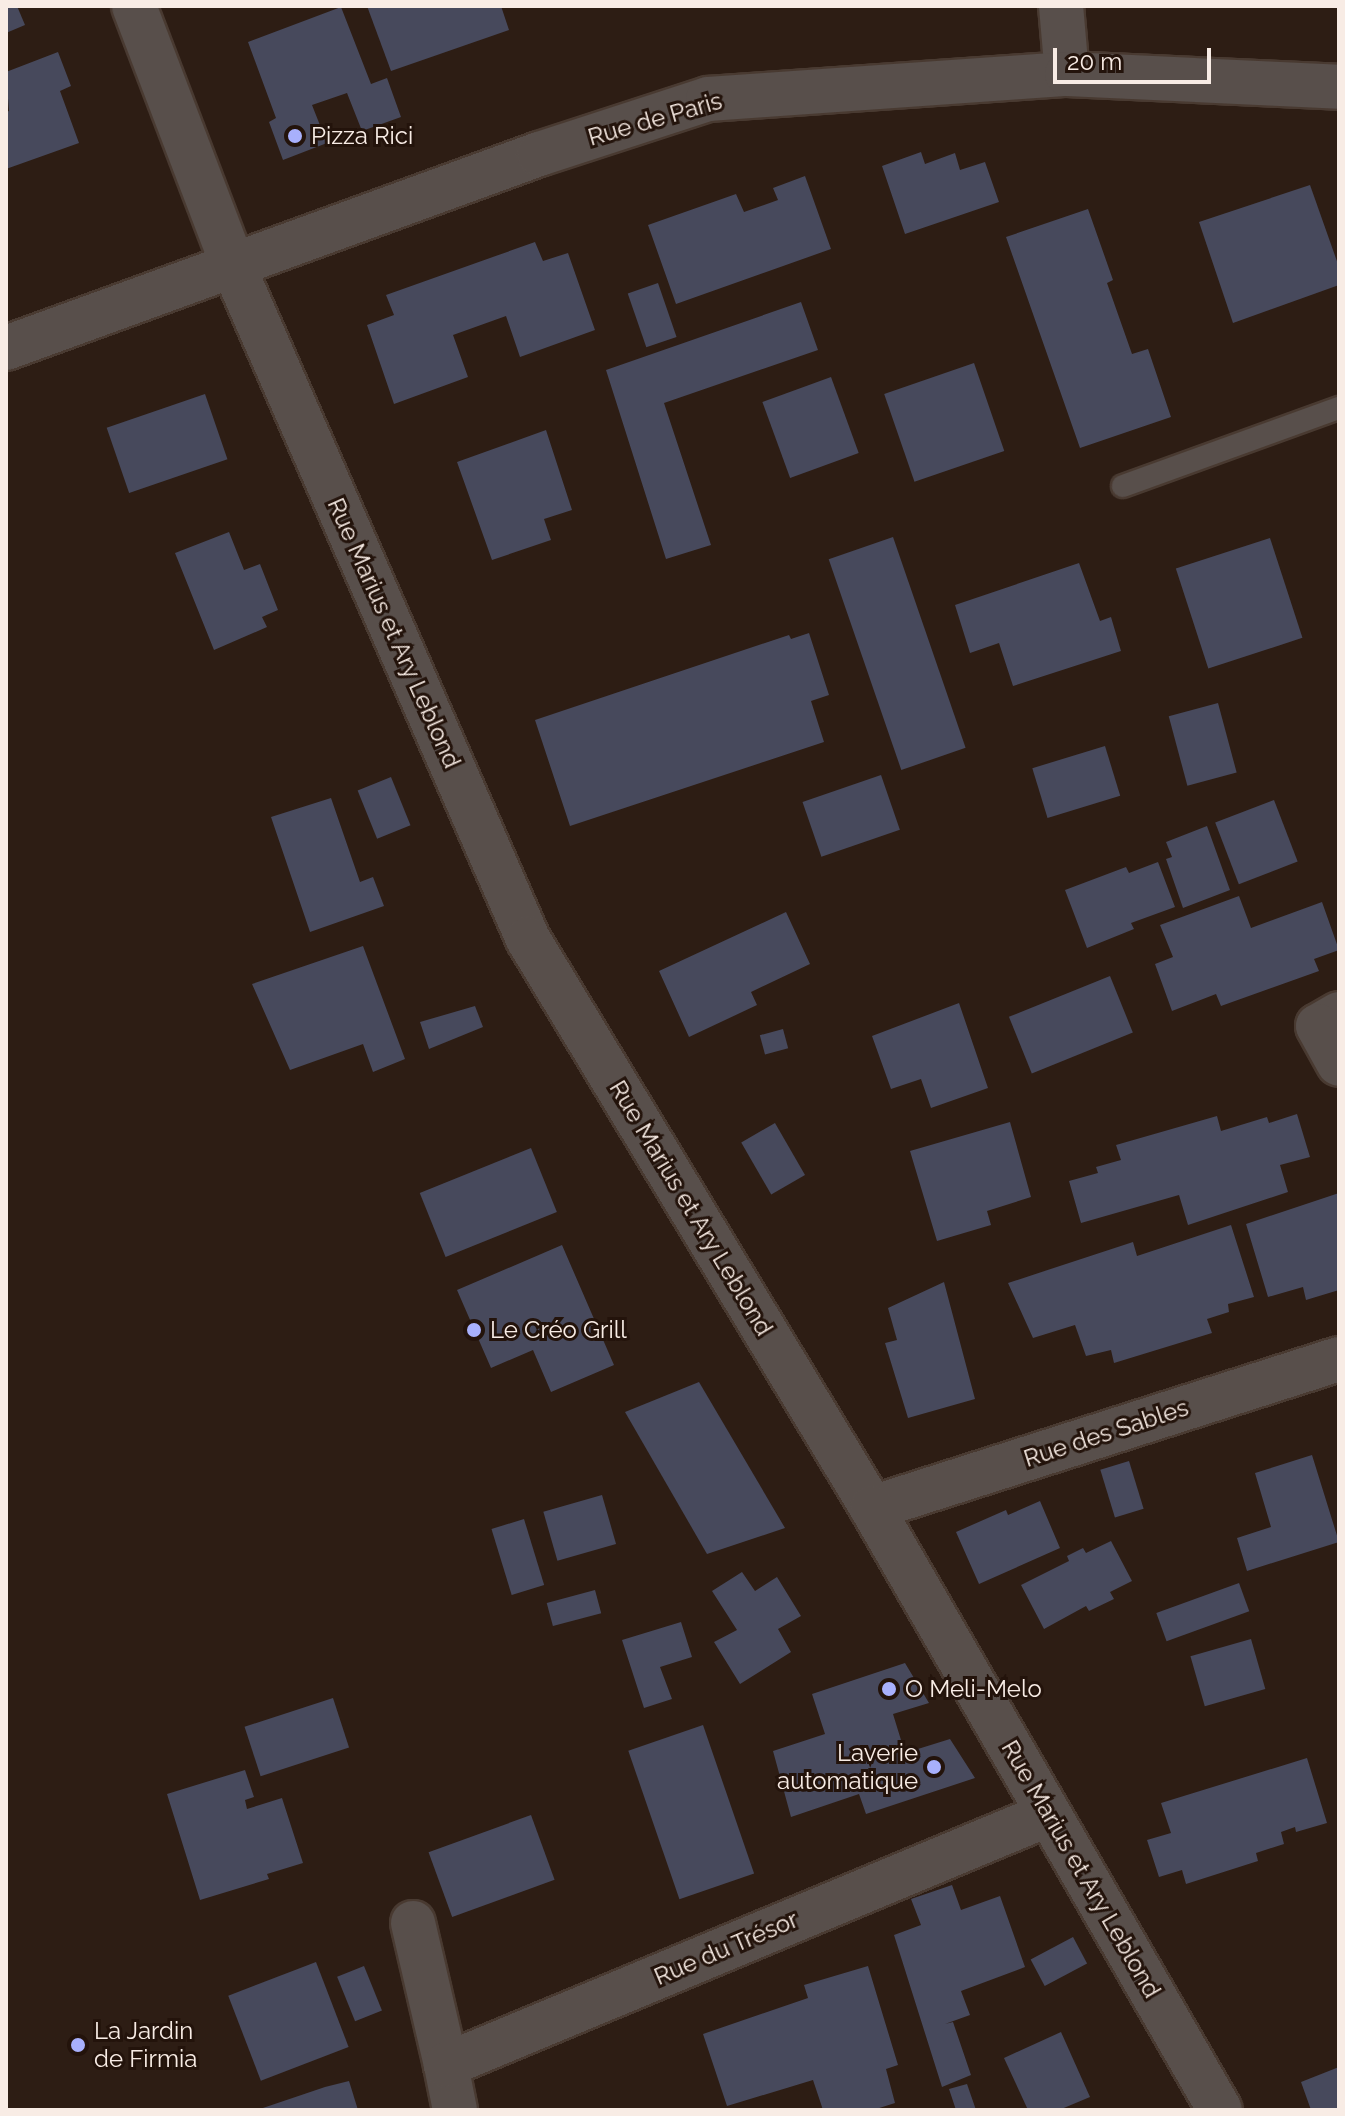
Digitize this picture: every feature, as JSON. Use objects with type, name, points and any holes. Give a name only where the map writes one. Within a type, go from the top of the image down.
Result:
[{"type":"street","name":"Rue Marius et Ary Leblond","points":[[134,6],[234,268],[528,939],[872,1508],[1220,2110]]},
{"type":"street","points":[[1061,6],[1067,74]]},
{"type":"street","name":"Rue de Paris","points":[[6,348],[234,268],[539,154],[708,99],[1067,74],[1339,87]]},
{"type":"street","points":[[1339,1014],[1318,1026],[1339,1064]]},
{"type":"street","name":"Rue des Sables","points":[[872,1508],[1339,1359]]},
{"type":"street","name":"Rue du Trésor","points":[[446,2065],[1049,1814]]},
{"type":"street","points":[[413,1923],[455,2110]]},
{"type":"lane","points":[[1123,486],[1339,408]]},
{"type":"building","points":[[6,6],[17,6],[25,25],[6,33]]},
{"type":"building","points":[[367,6],[501,6],[509,30],[391,71]]},
{"type":"building","points":[[341,7],[371,84],[387,78],[401,117],[362,131],[347,93],[312,105],[327,143],[283,160],[269,122],[276,118],[248,42]]},
{"type":"building","points":[[58,52],[71,86],[60,91],[79,143],[6,169],[6,112],[9,111],[6,72]]},
{"type":"building","points":[[921,152],[925,164],[955,153],[960,170],[985,162],[999,202],[905,234],[882,166]]},
{"type":"building","points":[[805,176],[831,249],[676,304],[648,225],[736,194],[744,212],[778,200],[773,188]]},
{"type":"building","points":[[1310,185],[1339,267],[1339,285],[1233,323],[1199,222]]},
{"type":"building","points":[[1088,209],[1113,280],[1107,283],[1132,354],[1148,349],[1171,417],[1080,448],[1006,237]]},
{"type":"building","points":[[535,242],[543,261],[568,253],[595,330],[520,357],[506,316],[453,335],[468,377],[394,404],[367,325],[394,315],[386,295]]},
{"type":"building","points":[[658,283],[677,337],[646,347],[628,293]]},
{"type":"building","points":[[801,302],[818,350],[664,403],[711,545],[666,559],[606,370]]},
{"type":"building","points":[[974,363],[1004,451],[914,482],[884,394]]},
{"type":"building","points":[[831,377],[859,453],[790,478],[762,402]]},
{"type":"building","points":[[205,394],[227,459],[129,493],[107,428]]},
{"type":"building","points":[[546,430],[572,510],[544,519],[551,540],[492,560],[457,462]]},
{"type":"building","points":[[229,532],[244,570],[260,564],[278,610],[262,617],[267,627],[214,650],[175,553]]},
{"type":"building","points":[[893,537],[966,748],[901,770],[829,559]]},
{"type":"building","points":[[1270,538],[1302,638],[1208,668],[1176,569]]},
{"type":"building","points":[[1079,563],[1100,621],[1111,617],[1121,651],[1013,686],[999,643],[970,653],[955,605]]},
{"type":"building","points":[[809,633],[829,695],[811,701],[824,742],[570,826],[535,720],[789,635],[791,639]]},
{"type":"building","points":[[1218,703],[1237,773],[1187,786],[1169,716]]},
{"type":"building","points":[[1105,746],[1120,796],[1048,818],[1032,768]]},
{"type":"building","points":[[881,775],[900,830],[821,857],[803,802]]},
{"type":"building","points":[[391,777],[410,825],[377,839],[358,790]]},
{"type":"building","points":[[331,798],[360,882],[373,877],[384,906],[310,932],[271,817]]},
{"type":"building","points":[[1274,800],[1298,862],[1239,884],[1215,823]]},
{"type":"building","points":[[1207,826],[1230,890],[1183,908],[1166,859],[1172,857],[1166,842]]},
{"type":"building","points":[[1158,862],[1175,907],[1131,923],[1134,929],[1087,948],[1065,890],[1126,867],[1129,873]]},
{"type":"building","points":[[1239,896],[1251,928],[1322,902],[1339,950],[1314,959],[1319,971],[1221,1006],[1216,994],[1172,1011],[1155,964],[1173,957],[1160,925]]},
{"type":"building","points":[[786,912],[810,964],[751,992],[757,1005],[689,1037],[659,971]]},
{"type":"building","points":[[363,946],[405,1059],[373,1072],[363,1044],[290,1070],[252,984]]},
{"type":"building","points":[[1110,976],[1133,1033],[1032,1073],[1009,1017]]},
{"type":"building","points":[[959,1003],[988,1088],[931,1108],[921,1079],[891,1089],[872,1036]]},
{"type":"building","points":[[475,1006],[483,1027],[429,1049],[420,1022]]},
{"type":"building","points":[[783,1029],[788,1048],[765,1055],[760,1035]]},
{"type":"building","points":[[1297,1114],[1310,1157],[1280,1165],[1288,1192],[1188,1225],[1179,1195],[1081,1223],[1069,1181],[1098,1173],[1096,1167],[1121,1160],[1116,1145],[1217,1116],[1221,1131],[1267,1117],[1269,1123]]},
{"type":"building","points":[[1010,1122],[1031,1197],[987,1211],[991,1225],[937,1241],[910,1151]]},
{"type":"building","points":[[775,1123],[805,1175],[771,1194],[741,1142]]},
{"type":"building","points":[[531,1148],[557,1212],[446,1257],[420,1193]]},
{"type":"building","points":[[1339,1193],[1339,1290],[1306,1300],[1303,1287],[1268,1297],[1246,1224]]},
{"type":"building","points":[[1231,1225],[1254,1297],[1228,1304],[1229,1312],[1207,1319],[1212,1333],[1114,1363],[1111,1350],[1086,1356],[1075,1325],[1033,1338],[1008,1283],[1133,1242],[1137,1256]]},
{"type":"building","points":[[562,1245],[614,1365],[551,1392],[533,1350],[491,1368],[457,1290]]},
{"type":"building","points":[[944,1282],[975,1399],[908,1418],[885,1343],[897,1340],[888,1308]]},
{"type":"building","points":[[699,1382],[785,1528],[707,1554],[625,1412]]},
{"type":"building","points":[[1312,1455],[1339,1542],[1247,1571],[1237,1538],[1271,1527],[1255,1473]]},
{"type":"building","points":[[1129,1461],[1144,1509],[1115,1518],[1100,1470]]},
{"type":"building","points":[[602,1495],[616,1544],[557,1561],[543,1512]]},
{"type":"building","points":[[1040,1501],[1060,1548],[979,1584],[956,1532],[1006,1510],[1008,1515]]},
{"type":"building","points":[[524,1519],[544,1585],[512,1595],[491,1529]]},
{"type":"building","points":[[1111,1541],[1132,1581],[1110,1592],[1114,1599],[1089,1611],[1086,1606],[1044,1629],[1021,1585],[1069,1561],[1067,1556],[1083,1548],[1086,1553]]},
{"type":"building","points":[[742,1572],[755,1591],[777,1577],[801,1616],[778,1629],[791,1652],[740,1684],[714,1642],[737,1630],[712,1591]]},
{"type":"building","points":[[1239,1583],[1249,1611],[1167,1641],[1156,1613]]},
{"type":"building","points":[[595,1590],[601,1613],[553,1626],[547,1603]]},
{"type":"building","points":[[681,1622],[692,1657],[660,1667],[672,1699],[644,1708],[622,1640]]},
{"type":"building","points":[[1251,1639],[1265,1689],[1205,1706],[1190,1656]]},
{"type":"building","points":[[905,1663],[929,1703],[893,1714],[905,1753],[950,1739],[975,1778],[866,1814],[859,1794],[791,1817],[773,1751],[825,1734],[812,1694]]},
{"type":"building","points":[[333,1698],[349,1747],[261,1776],[245,1727]]},
{"type":"building","points":[[703,1725],[754,1873],[679,1899],[628,1751]]},
{"type":"building","points":[[1307,1758],[1327,1823],[1296,1832],[1295,1827],[1281,1832],[1284,1844],[1256,1853],[1258,1861],[1186,1884],[1182,1870],[1159,1877],[1147,1840],[1171,1833],[1161,1803]]},
{"type":"building","points":[[245,1770],[254,1797],[245,1800],[247,1809],[282,1798],[303,1863],[267,1874],[269,1879],[200,1900],[167,1794]]},
{"type":"building","points":[[531,1815],[555,1880],[452,1917],[429,1852]]},
{"type":"building","points":[[952,1885],[961,1910],[1000,1896],[1025,1967],[961,1991],[970,2015],[945,2024],[953,2022],[971,2075],[942,2087],[894,1935],[921,1925],[911,1899]]},
{"type":"building","points":[[1073,1937],[1087,1963],[1045,1986],[1031,1960]]},
{"type":"building","points":[[316,1962],[349,2047],[261,2081],[228,1996]]},
{"type":"building","points":[[364,1966],[382,2011],[355,2021],[337,1977]]},
{"type":"building","points":[[868,1966],[898,2065],[886,2069],[895,2103],[873,2110],[823,2110],[813,2080],[727,2106],[703,2034],[808,1998],[804,1985]]},
{"type":"building","points":[[1061,2032],[1090,2097],[1059,2110],[1028,2110],[1004,2058]]},
{"type":"building","points":[[1339,2067],[1339,2110],[1311,2110],[1301,2082]]},
{"type":"building","points":[[349,2081],[358,2110],[257,2110],[325,2087]]},
{"type":"building","points":[[967,2084],[976,2110],[956,2110],[949,2089]]},
{"type":"place","name":"Pizza Rici","points":[[295,136]]},
{"type":"place","name":"Le Créo Grill","points":[[474,1330]]},
{"type":"place","name":"O Meli-Melo","points":[[889,1689]]},
{"type":"place","name":"Laverie automatique","points":[[934,1767]]},
{"type":"place","name":"La Jardin de Firmia","points":[[78,2045]]}]
